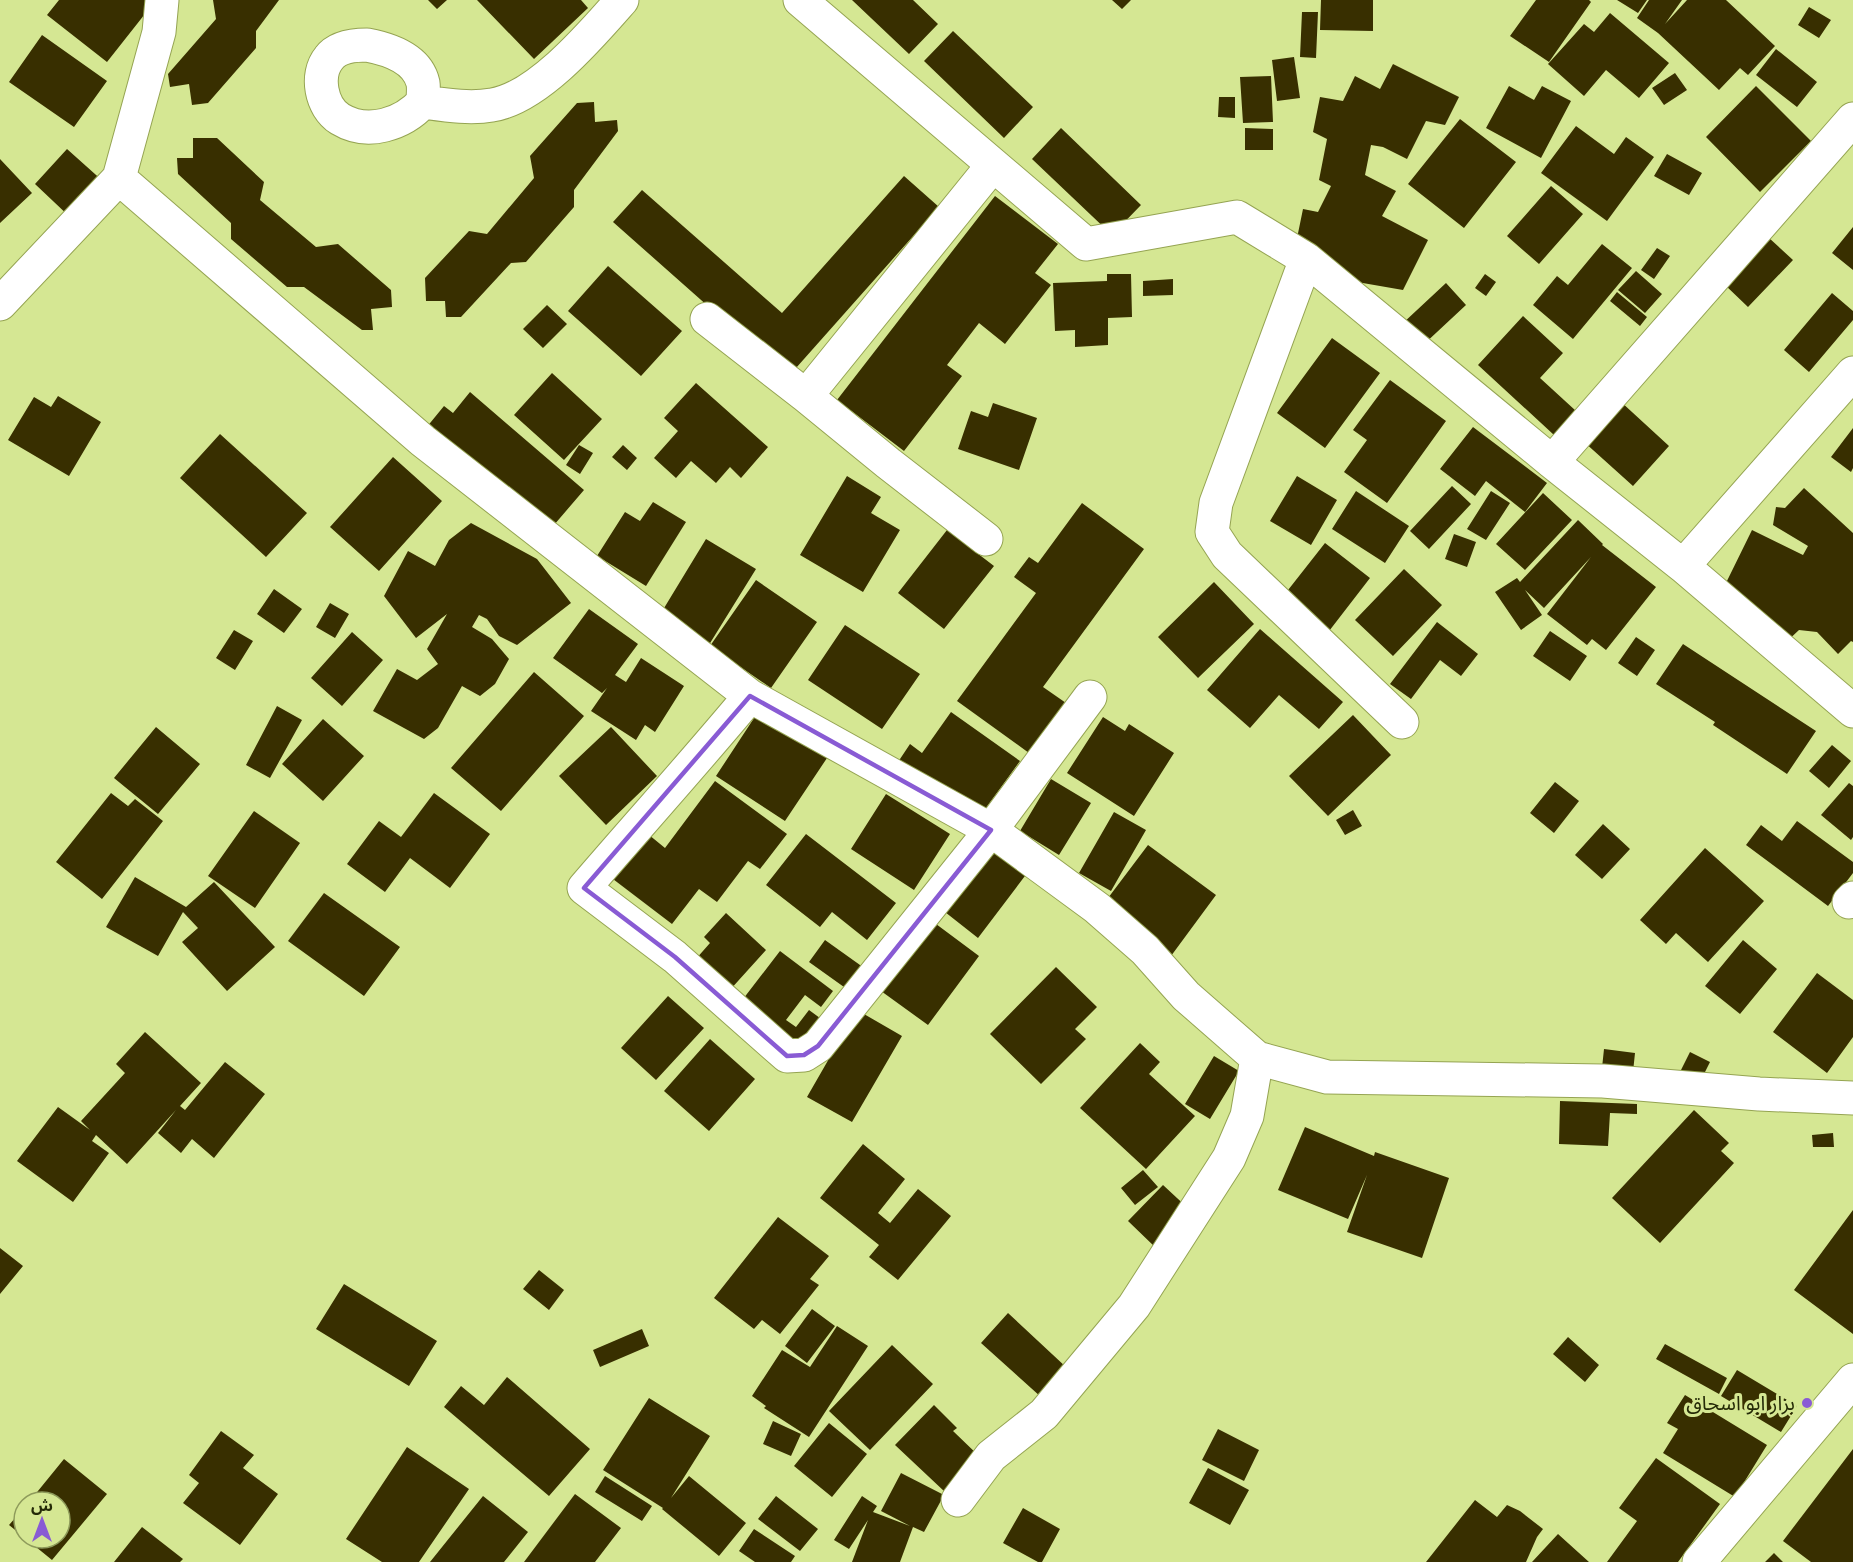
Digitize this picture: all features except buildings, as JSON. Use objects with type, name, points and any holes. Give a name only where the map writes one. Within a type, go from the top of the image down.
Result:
[{"type":"street","points":[[0,304],[119,178],[159,32],[162,0]]},
{"type":"street","points":[[423,102],[450,105],[493,105],[514,98],[548,76],[580,46],[622,0]]},
{"type":"street","points":[[800,0],[1086,244],[1237,217],[1306,259],[1683,567],[1853,711]]},
{"type":"street","points":[[1552,462],[1853,118]]},
{"type":"street","points":[[806,396],[993,165]]},
{"type":"street","points":[[119,178],[423,441],[750,696],[991,830],[1097,908],[1145,950],[1186,996],[1257,1058],[1327,1077],[1603,1081],[1759,1095],[1853,1098]]},
{"type":"street","points":[[1306,259],[1216,503],[1212,532],[1227,555],[1402,722]]},
{"type":"street","points":[[707,319],[986,539]]},
{"type":"street","points":[[1683,567],[1853,373]]},
{"type":"street","points":[[750,696],[584,888],[675,957],[786,1056],[804,1055],[818,1046],[991,830],[1090,697]]},
{"type":"street","points":[[958,1500],[991,1456],[1044,1414],[1134,1306],[1229,1158],[1247,1116],[1257,1058]]},
{"type":"street","points":[[1699,1562],[1853,1380]]},
{"type":"highlighted area","points":[[750,696],[991,830],[818,1046],[804,1055],[787,1056],[675,957],[584,888]]},
{"type":"place","name":"بزار ابو اسحاق","points":[[1807,1403]]}]
